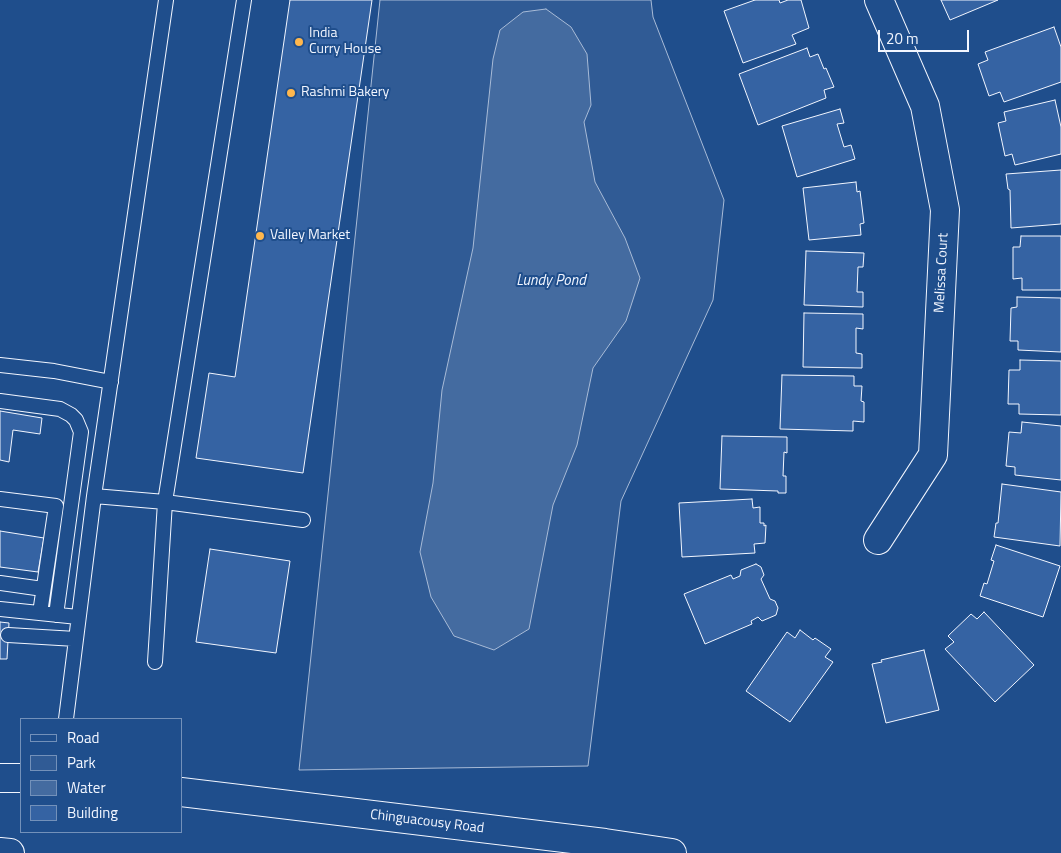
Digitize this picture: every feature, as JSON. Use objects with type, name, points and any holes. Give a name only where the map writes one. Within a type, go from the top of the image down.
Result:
[{"type":"street","name":"Melissa Court","points":[[878,540],[933,455],[945,210],[925,106],[879,0]]},
{"type":"street","points":[[0,778],[20,778]]},
{"type":"street","name":"Chinguacousy Road","points":[[182,792],[672,853]]},
{"type":"street","points":[[0,852],[10,853]]},
{"type":"lane","points":[[66,718],[94,496],[166,0]]},
{"type":"lane","points":[[155,662],[165,502],[244,0]]},
{"type":"lane","points":[[0,365],[54,371],[111,382]]},
{"type":"lane","points":[[0,401],[60,409],[76,420],[81,432],[56,615]]},
{"type":"lane","points":[[94,496],[165,502],[303,520]]},
{"type":"lane","points":[[0,499],[56,506],[40,613]]},
{"type":"lane","points":[[0,583],[44,589]]},
{"type":"lane","points":[[0,609],[78,617]]},
{"type":"lane","points":[[8,635],[76,639]]},
{"type":"green space","points":[[380,0],[651,0],[653,17],[724,200],[713,300],[621,501],[588,766],[299,770]]},
{"type":"water","name":"Lundy Pond","points":[[546,9],[571,27],[587,54],[591,105],[584,122],[595,182],[625,238],[640,278],[626,321],[593,368],[577,445],[553,505],[529,629],[494,650],[454,636],[431,597],[420,552],[433,483],[442,390],[473,248],[493,59],[500,30],[523,12]]},
{"type":"building","points":[[290,0],[372,0],[303,473],[196,458],[209,373],[235,377]]},
{"type":"building","points":[[755,0],[779,0],[780,3],[788,0],[801,0],[809,28],[792,35],[796,44],[743,63],[724,11]]},
{"type":"building","points":[[941,0],[998,0],[950,20]]},
{"type":"building","points":[[1054,27],[1061,47],[1061,82],[1004,102],[1000,92],[989,96],[978,64],[988,60],[985,52]]},
{"type":"building","points":[[807,48],[810,57],[818,54],[834,87],[824,90],[826,98],[758,125],[739,74]]},
{"type":"building","points":[[1055,100],[1061,127],[1061,154],[1015,165],[1012,154],[1005,156],[998,123],[1006,121],[1004,112]]},
{"type":"building","points":[[840,109],[844,123],[837,124],[844,147],[851,145],[855,159],[797,177],[782,126]]},
{"type":"building","points":[[1061,170],[1061,224],[1011,228],[1010,190],[1008,189],[1006,174]]},
{"type":"building","points":[[856,182],[857,192],[860,191],[864,223],[860,224],[861,235],[809,240],[803,188]]},
{"type":"building","points":[[1021,236],[1061,236],[1061,290],[1022,290],[1022,278],[1013,279],[1013,247],[1020,247]]},
{"type":"building","points":[[806,251],[864,253],[863,267],[858,267],[857,292],[863,292],[863,307],[804,305]]},
{"type":"building","points":[[1017,297],[1061,298],[1061,352],[1018,350],[1018,341],[1010,341],[1011,308],[1017,307]]},
{"type":"building","points":[[804,313],[863,314],[863,329],[856,328],[856,353],[862,354],[862,368],[803,367]]},
{"type":"building","points":[[1020,360],[1061,361],[1061,415],[1019,414],[1019,404],[1008,404],[1009,370],[1020,370]]},
{"type":"building","points":[[782,375],[854,376],[854,386],[862,386],[861,401],[864,402],[864,422],[853,421],[853,431],[780,429]]},
{"type":"building","points":[[0,411],[42,418],[40,434],[13,430],[9,462],[0,460]]},
{"type":"building","points":[[1022,422],[1061,426],[1061,480],[1015,475],[1015,467],[1006,466],[1009,432],[1021,433]]},
{"type":"building","points":[[722,436],[787,437],[787,453],[784,452],[783,476],[786,476],[786,493],[778,493],[778,491],[720,489]]},
{"type":"building","points":[[1002,484],[1061,492],[1060,546],[994,537],[996,523],[998,523]]},
{"type":"building","points":[[752,499],[753,508],[760,507],[760,523],[764,523],[764,526],[766,525],[765,543],[754,544],[755,553],[682,557],[679,503]]},
{"type":"building","points":[[0,531],[44,538],[38,572],[0,567]]},
{"type":"building","points":[[996,545],[1060,566],[1043,617],[980,596],[984,583],[987,584],[994,561],[991,560]]},
{"type":"building","points":[[210,549],[290,561],[276,653],[196,642]]},
{"type":"building","points":[[756,564],[761,567],[764,575],[761,579],[770,599],[775,601],[778,608],[776,615],[762,621],[758,617],[751,621],[752,624],[705,644],[684,594],[731,575],[733,579],[740,576],[741,570]]},
{"type":"building","points":[[984,612],[1034,665],[995,702],[945,649],[954,642],[948,636],[971,614],[977,619]]},
{"type":"building","points":[[0,622],[9,623],[7,659],[0,659]]},
{"type":"building","points":[[800,630],[813,640],[815,638],[831,649],[825,657],[833,662],[790,722],[746,691],[787,632],[795,638]]},
{"type":"building","points":[[924,650],[939,710],[886,723],[872,664],[882,662],[881,660]]},
{"type":"place","name":"India Curry House","points":[[299,42]]},
{"type":"place","name":"Rashmi Bakery","points":[[291,93]]},
{"type":"place","name":"Valley Market","points":[[260,236]]}]
